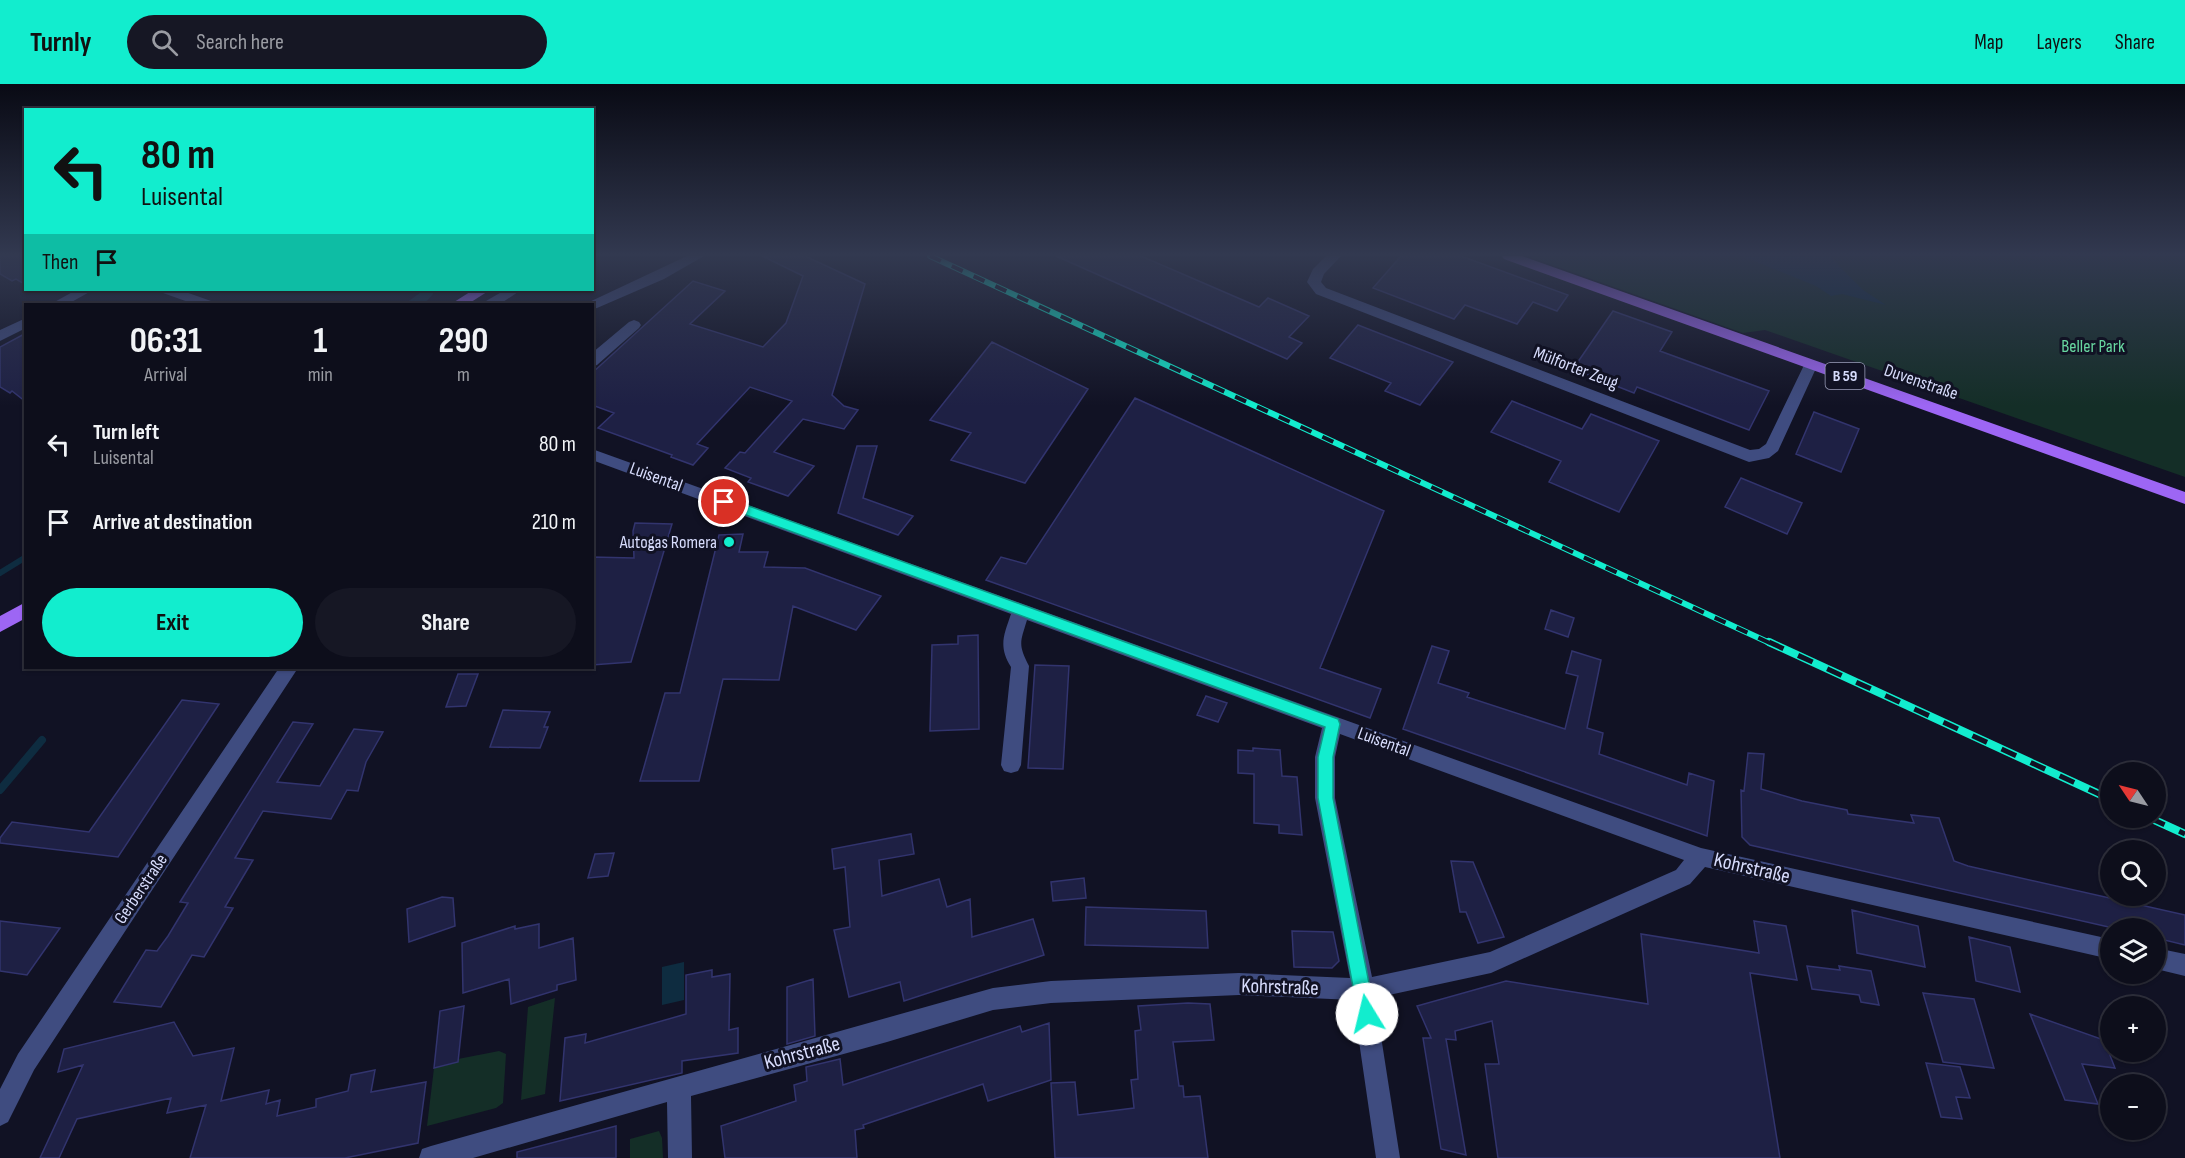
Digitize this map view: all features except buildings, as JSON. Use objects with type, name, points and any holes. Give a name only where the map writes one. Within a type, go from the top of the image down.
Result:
[{"type":"main road","name":"Duvenstraße","points":[[1649,306],[2185,498]]},
{"type":"main road","points":[[0,625],[24,610]]},
{"type":"street","name":"Mülforter Zeug","points":[[1360,306],[1749,456],[1763,454],[1772,447],[1811,364]]},
{"type":"street","points":[[0,336],[24,323]]},
{"type":"street","points":[[594,360],[634,325]]},
{"type":"street","name":"Luisental","points":[[594,455],[1701,857]]},
{"type":"street","points":[[1011,765],[1020,666],[1012,653],[1012,640],[1021,610]]},
{"type":"street","name":"Gerberstraße","points":[[0,1114],[26,1062],[288,669]]},
{"type":"street","points":[[1333,724],[1325,757],[1325,798],[1364,990],[1388,1158]]},
{"type":"street","name":"Kohrstraße","points":[[431,1158],[679,1086],[887,1031],[993,999],[1050,992],[1239,984],[1364,990],[1491,962],[1683,878],[1701,857],[2100,947]]},
{"type":"street","points":[[2166,961],[2185,965]]},
{"type":"street","points":[[679,1086],[680,1158]]},
{"type":"green space","name":"Beller Park","points":[[1668,306],[2185,306],[2185,477],[1765,330],[1743,333]]},
{"type":"green space","points":[[555,998],[545,1094],[521,1100],[528,1007]]},
{"type":"green space","points":[[499,1051],[506,1054],[503,1103],[496,1108],[427,1126],[434,1068],[458,1062],[458,1059]]},
{"type":"green space","points":[[659,1131],[662,1138],[663,1158],[630,1158],[630,1139]]},
{"type":"water","points":[[684,962],[684,1000],[662,1005],[662,967]]},
{"type":"waterway","points":[[0,573],[24,558]]},
{"type":"waterway","points":[[0,790],[42,740]]},
{"type":"railway","points":[[1039,306],[1772,644]]},
{"type":"railway","points":[[1769,642],[2100,794]]},
{"type":"railway","points":[[2166,825],[2185,834]]},
{"type":"place","name":"Autogas Romera","points":[[729,542]]},
{"type":"route","points":[[724,502],[1333,724],[1325,757],[1325,798],[1367,1014]]}]
